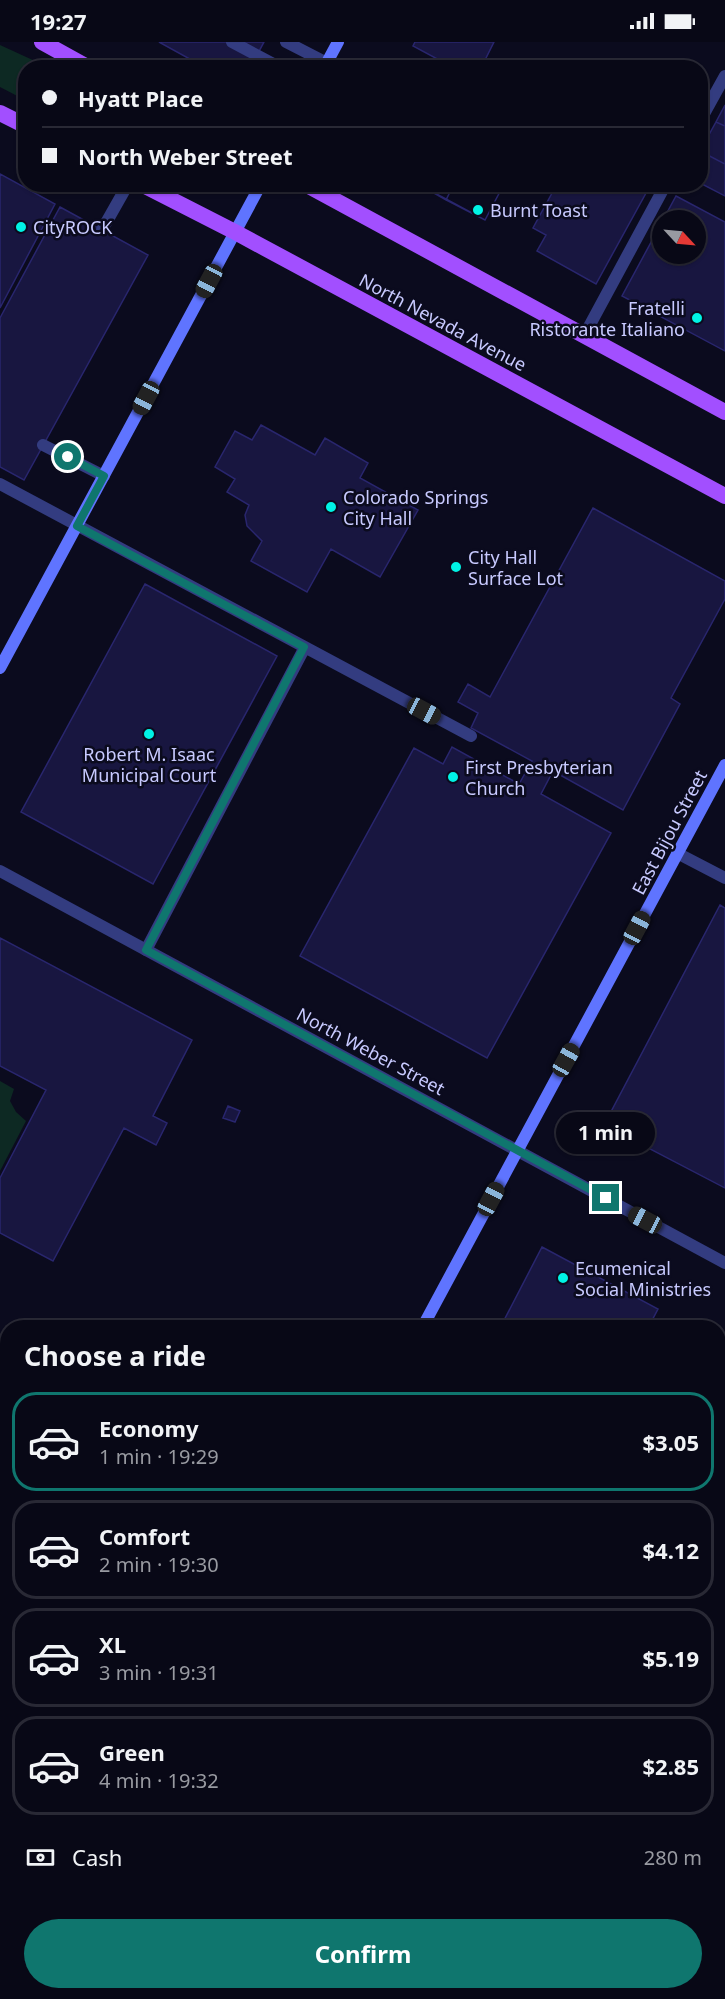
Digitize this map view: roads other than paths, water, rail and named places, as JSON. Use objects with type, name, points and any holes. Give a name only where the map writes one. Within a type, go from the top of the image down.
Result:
[{"type":"main road","points":[[42,42],[75,60]]},
{"type":"main road","points":[[328,60],[338,42]]},
{"type":"main road","points":[[0,113],[18,122]]},
{"type":"main road","name":"North Nevada Avenue","points":[[157,192],[725,496]]},
{"type":"main road","points":[[0,668],[257,192]]},
{"type":"main road","points":[[320,192],[725,412]]},
{"type":"main road","name":"East Bijou Street","points":[[426,1320],[725,765]]},
{"type":"street","points":[[232,42],[266,60]]},
{"type":"street","points":[[286,42],[317,60]]},
{"type":"street","points":[[708,106],[725,75]]},
{"type":"street","points":[[102,230],[123,192]]},
{"type":"street","points":[[585,334],[662,192]]},
{"type":"street","points":[[43,445],[104,476]]},
{"type":"street","points":[[0,484],[471,736]]},
{"type":"street","points":[[146,950],[304,647]]},
{"type":"street","points":[[677,853],[725,878]]},
{"type":"street","name":"North Weber Street","points":[[0,871],[725,1263]]},
{"type":"place","name":"Burnt Toast","points":[[478,210]]},
{"type":"place","name":"CityROCK","points":[[21,227]]},
{"type":"place","name":"Fratelli Ristorante Italiano","points":[[697,318]]},
{"type":"place","name":"Colorado Springs City Hall","points":[[331,507]]},
{"type":"place","name":"City Hall Surface Lot","points":[[456,567]]},
{"type":"place","name":"Robert M. Isaac Municipal Court","points":[[149,734]]},
{"type":"place","name":"First Presbyterian Church","points":[[453,777]]},
{"type":"place","name":"Ecumenical Social Ministries","points":[[563,1278]]}]
